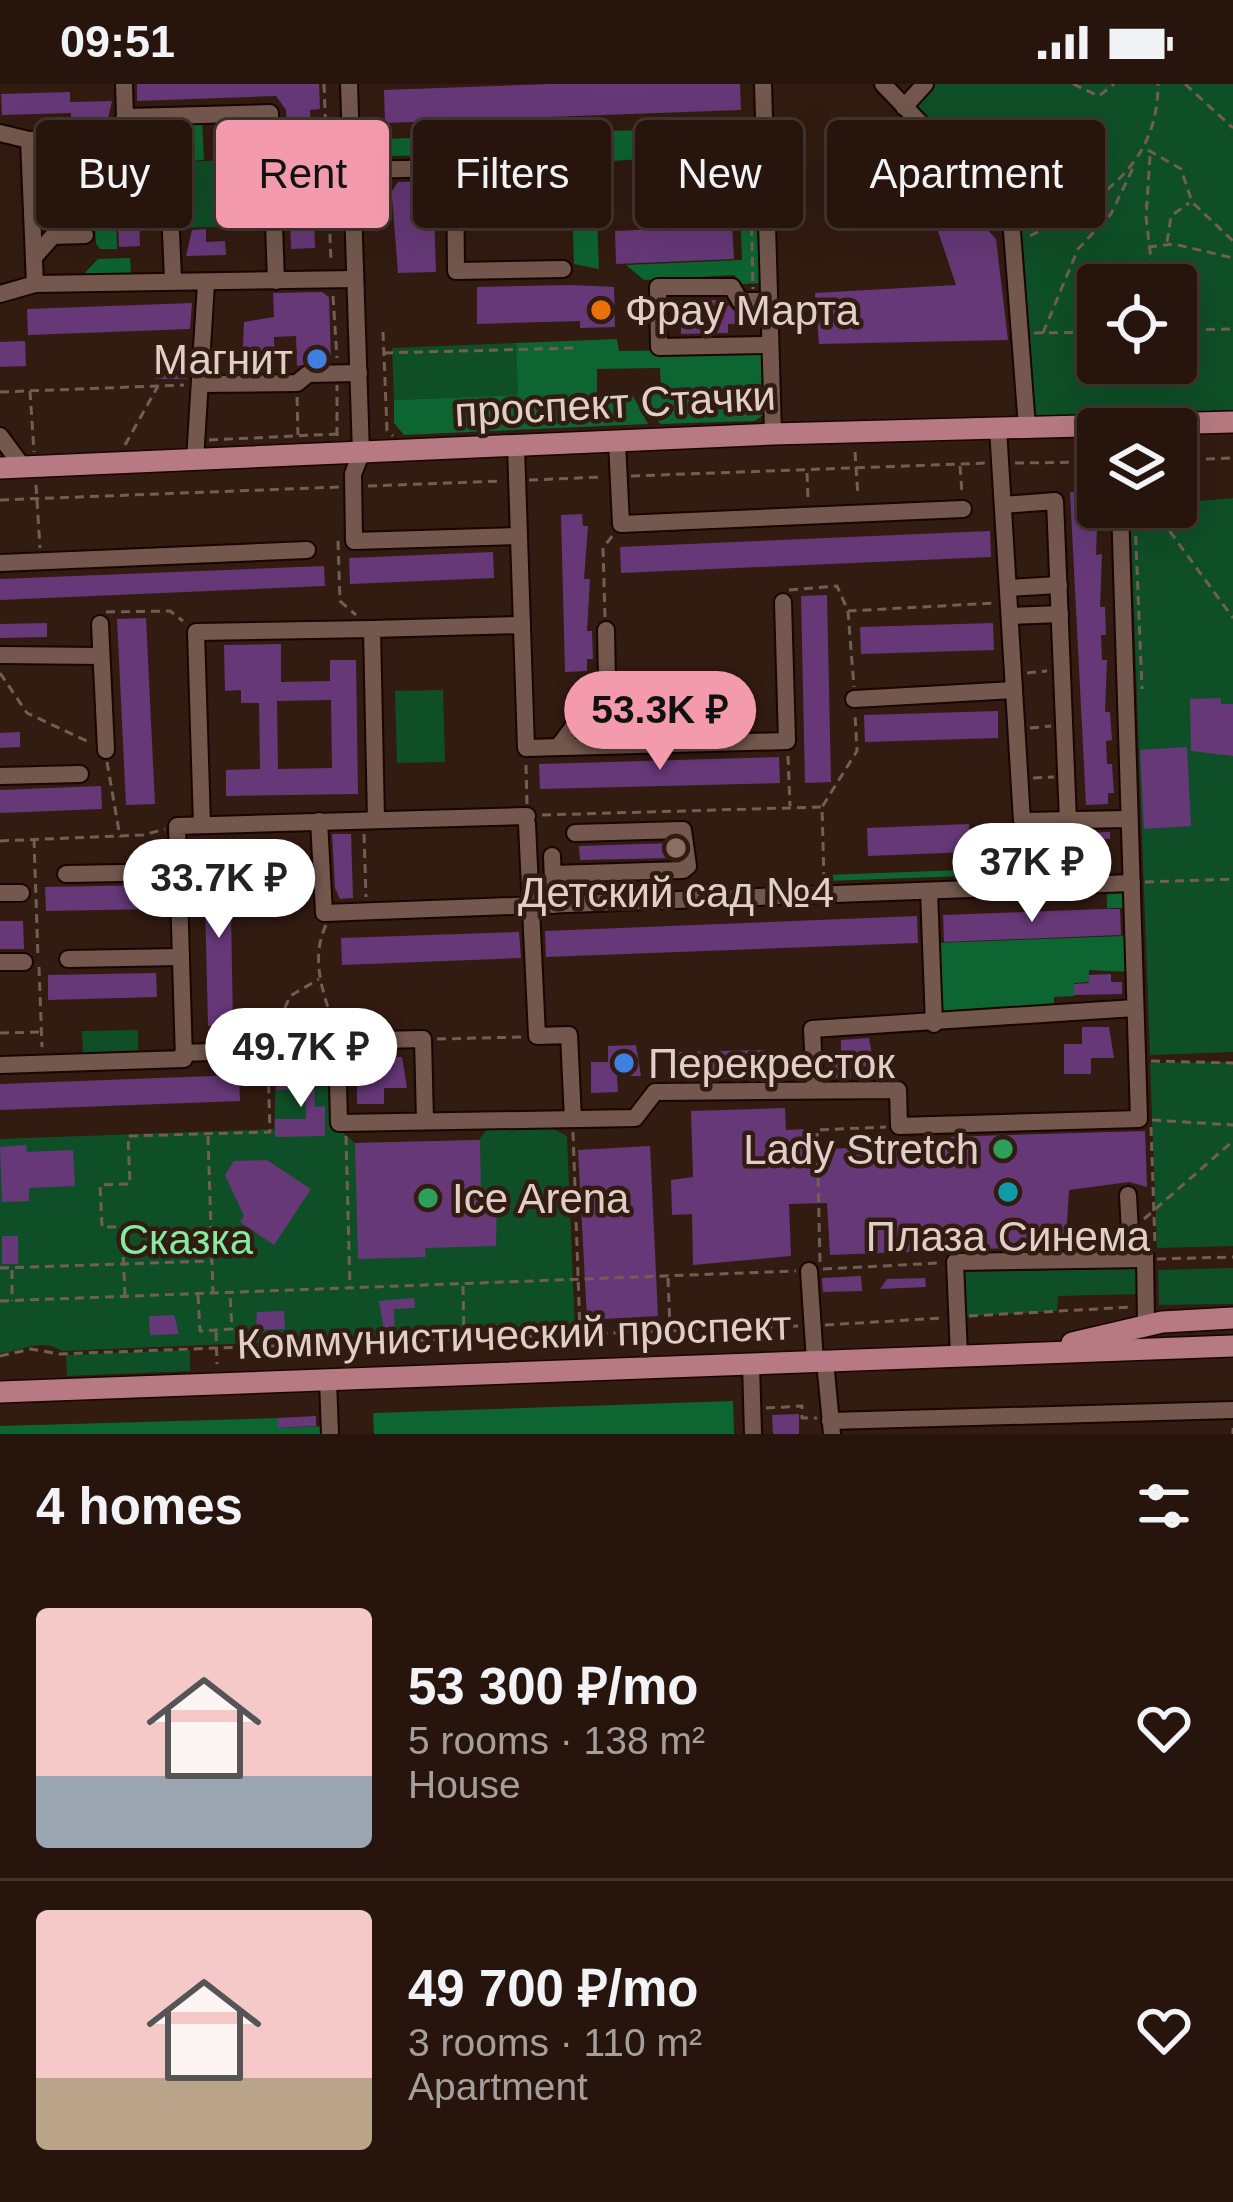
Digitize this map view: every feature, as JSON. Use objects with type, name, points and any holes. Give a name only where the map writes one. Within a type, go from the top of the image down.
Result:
[{"type":"main road","name":"проспект Стачки","points":[[1197,424],[1233,422]]},
{"type":"main road","name":"проспект Стачки","points":[[19,467],[773,434],[1077,427]]},
{"type":"main road","name":"Коммунистический проспект","points":[[1030,1353],[1146,1315],[1233,1318]]},
{"type":"main road","name":"Коммунистический проспект","points":[[0,1391],[1233,1346]]},
{"type":"street","points":[[0,134],[29,140],[114,137],[125,117],[124,84]]},
{"type":"street","points":[[349,84],[350,120]]},
{"type":"street","points":[[763,84],[764,120]]},
{"type":"street","points":[[883,84],[1011,218],[1027,427]]},
{"type":"street","points":[[904,107],[925,84]]},
{"type":"street","points":[[125,117],[270,113],[275,281]]},
{"type":"street","points":[[166,116],[173,279]]},
{"type":"street","points":[[29,140],[35,284]]},
{"type":"street","points":[[389,169],[454,168],[456,271],[563,269]]},
{"type":"street","points":[[353,228],[361,454],[353,487],[354,541],[519,536]]},
{"type":"street","points":[[762,228],[761,301],[770,345],[773,434]]},
{"type":"street","points":[[35,256],[53,236],[85,236]]},
{"type":"street","points":[[0,294],[35,284],[355,279]]},
{"type":"street","points":[[195,460],[206,283]]},
{"type":"street","points":[[761,301],[740,301],[732,287],[658,287],[659,347],[770,345]]},
{"type":"street","points":[[202,384],[297,383],[308,374],[358,373]]},
{"type":"street","points":[[998,428],[1022,821],[1129,820]]},
{"type":"street","points":[[0,436],[19,467]]},
{"type":"street","points":[[617,442],[621,524],[963,509]]},
{"type":"street","points":[[516,446],[526,748],[788,741],[783,602]]},
{"type":"street","points":[[1003,505],[1055,501],[1068,820]]},
{"type":"street","points":[[337,1044],[339,1123],[635,1118],[655,1092],[814,1090],[898,1090],[899,1126],[1145,1120],[1137,1061],[1138,882],[1129,820],[1121,528]]},
{"type":"street","points":[[0,563],[307,550]]},
{"type":"street","points":[[1009,602],[1059,585]]},
{"type":"street","points":[[1009,602],[1060,614]]},
{"type":"street","points":[[100,624],[106,750]]},
{"type":"street","points":[[202,825],[196,632],[522,625]]},
{"type":"street","points":[[369,820],[372,629]]},
{"type":"street","points":[[558,747],[607,682],[605,630]]},
{"type":"street","points":[[0,656],[101,656]]},
{"type":"street","points":[[854,699],[1014,682]]},
{"type":"street","points":[[0,776],[80,774]]},
{"type":"street","points":[[0,1065],[184,1059],[177,826],[527,820],[537,1036],[569,1035],[573,1119]]},
{"type":"street","points":[[319,821],[324,913],[1138,882]]},
{"type":"street","points":[[554,905],[553,865],[688,866],[683,830],[575,833]]},
{"type":"street","points":[[66,874],[178,872]]},
{"type":"street","points":[[929,891],[934,1024]]},
{"type":"street","points":[[0,893],[21,893]]},
{"type":"street","points":[[68,959],[181,957]]},
{"type":"street","points":[[0,962],[24,962]]},
{"type":"street","points":[[814,1090],[812,1029],[934,1024],[1054,1009],[1136,1008]]},
{"type":"street","points":[[183,1053],[423,1040],[425,1120]]},
{"type":"street","points":[[1128,1195],[1130,1233],[1150,1259],[1146,1315]]},
{"type":"street","points":[[959,1356],[955,1262],[1150,1259]]},
{"type":"street","points":[[814,1270],[812,1326],[830,1424],[1233,1410]]},
{"type":"street","points":[[751,1364],[753,1434]]},
{"type":"street","points":[[328,1380],[330,1434]]},
{"type":"path","points":[[1073,84],[1099,96],[1114,84]]},
{"type":"path","points":[[1151,264],[1149,151],[1158,84]]},
{"type":"path","points":[[1185,84],[1233,128]]},
{"type":"path","points":[[1016,240],[1061,220],[1149,151]]},
{"type":"path","points":[[1149,151],[1180,169],[1192,202],[1233,241]]},
{"type":"path","points":[[1043,333],[1078,249],[1111,214],[1134,167]]},
{"type":"path","points":[[1168,244],[1171,216],[1192,202]]},
{"type":"path","points":[[754,228],[761,301]]},
{"type":"path","points":[[1148,247],[1168,244],[1233,258]]},
{"type":"path","points":[[1197,330],[1233,329]]},
{"type":"path","points":[[383,332],[387,430]]},
{"type":"path","points":[[1020,334],[1077,332]]},
{"type":"path","points":[[384,353],[575,348]]},
{"type":"path","points":[[297,383],[298,436]]},
{"type":"path","points":[[0,392],[202,384]]},
{"type":"path","points":[[124,446],[158,386]]},
{"type":"path","points":[[19,467],[30,391]]},
{"type":"path","points":[[853,432],[859,513]]},
{"type":"path","points":[[1197,459],[1233,458]]},
{"type":"path","points":[[0,500],[1077,462]]},
{"type":"path","points":[[960,465],[963,509]]},
{"type":"path","points":[[807,471],[808,515]]},
{"type":"path","points":[[37,499],[40,562]]},
{"type":"path","points":[[605,630],[603,548],[621,524]]},
{"type":"path","points":[[1167,528],[1233,618]]},
{"type":"path","points":[[783,602],[787,590],[837,586],[848,611],[857,751],[822,807],[825,895]]},
{"type":"path","points":[[848,611],[1009,602]]},
{"type":"path","points":[[100,624],[106,612],[170,611],[196,632]]},
{"type":"path","points":[[1014,682],[1062,670]]},
{"type":"path","points":[[0,673],[27,713],[106,750],[120,837]]},
{"type":"path","points":[[1017,729],[1064,725]]},
{"type":"path","points":[[788,741],[790,808]]},
{"type":"path","points":[[526,748],[527,820],[822,807]]},
{"type":"path","points":[[1019,778],[1066,776]]},
{"type":"path","points":[[367,912],[369,820]]},
{"type":"path","points":[[1022,821],[1025,887]]},
{"type":"path","points":[[0,841],[120,837],[177,826]]},
{"type":"path","points":[[34,839],[42,1064]]},
{"type":"path","points":[[1138,882],[1233,879]]},
{"type":"path","points":[[332,913],[320,940],[319,979],[337,1044]]},
{"type":"path","points":[[124,1296],[122,1227],[102,1227],[100,1185],[130,1184],[128,1136],[270,1132],[267,1049],[290,996],[319,979]]},
{"type":"path","points":[[0,1033],[41,1032]]},
{"type":"path","points":[[423,1040],[537,1036]]},
{"type":"path","points":[[1137,1061],[1233,1063]]},
{"type":"path","points":[[573,1119],[580,1334]]},
{"type":"path","points":[[1233,1124],[1145,1120],[1155,1210],[1150,1259],[1233,1257]]},
{"type":"path","points":[[346,1123],[350,1288]]},
{"type":"path","points":[[814,1270],[817,1130],[899,1126]]},
{"type":"path","points":[[208,1134],[213,1293]]},
{"type":"path","points":[[1130,1233],[1233,1141]]},
{"type":"path","points":[[0,1268],[212,1261]]},
{"type":"path","points":[[0,1301],[955,1262]]},
{"type":"path","points":[[12,1268],[12,1301]]},
{"type":"path","points":[[668,1277],[670,1331]]},
{"type":"path","points":[[463,1284],[464,1338]]},
{"type":"path","points":[[198,1294],[200,1331],[232,1329],[230,1292]]},
{"type":"path","points":[[0,1356],[31,1349],[58,1354],[957,1317],[1146,1315]]},
{"type":"path","points":[[216,1330],[218,1384]]},
{"type":"path","points":[[752,1408],[802,1406],[802,1418],[830,1424]]},
{"type":"green space","points":[[933,84],[1233,84],[1233,410],[1077,408],[1077,416],[1036,418],[1021,228],[1105,228],[1105,120],[924,120],[910,106]]},
{"type":"green space","points":[[192,121],[202,121],[204,160],[192,161]]},
{"type":"green space","points":[[635,130],[635,160],[611,161],[611,131]]},
{"type":"green space","points":[[413,138],[413,156],[389,156],[389,139]]},
{"type":"green space","points":[[33,145],[36,145],[36,212]]},
{"type":"green space","points":[[216,160],[216,227],[192,228],[192,162]]},
{"type":"green space","points":[[95,228],[116,228],[117,249],[100,249]]},
{"type":"green space","points":[[573,228],[597,228],[599,269],[574,264]]},
{"type":"green space","points":[[741,228],[760,228],[762,283],[743,284],[734,275],[644,280],[626,265],[742,260]]},
{"type":"green space","points":[[130,258],[131,275],[83,275],[98,259]]},
{"type":"green space","points":[[617,339],[619,351],[764,349],[766,413],[755,421],[660,424],[642,393],[661,393],[660,368],[597,369],[597,394],[632,394],[648,424],[404,435],[394,423],[394,400],[518,395],[516,343]]},
{"type":"green space","points":[[516,343],[519,395],[394,400],[392,348]]},
{"type":"green space","points":[[1233,498],[1233,1052],[1150,1055],[1131,528],[1197,528],[1197,501]]},
{"type":"green space","points":[[443,690],[445,762],[397,763],[395,691]]},
{"type":"green space","points":[[1012,824],[1020,824],[1021,874],[827,881],[827,875],[1013,868]]},
{"type":"green space","points":[[1127,886],[1131,972],[1089,970],[1089,982],[1074,983],[1074,996],[1054,997],[1054,1007],[938,1021],[935,943],[1123,936],[1123,908],[1107,908],[1107,887]]},
{"type":"green space","points":[[138,1030],[138,1054],[83,1055],[82,1031]]},
{"type":"green space","points":[[1233,1062],[1233,1246],[1157,1248],[1150,1063]]},
{"type":"green space","name":"Сказка","points":[[315,1075],[318,1080],[339,1080],[341,1131],[355,1143],[479,1140],[486,1130],[552,1128],[567,1136],[575,1330],[62,1351],[39,1345],[0,1353],[0,1139],[274,1129],[276,1076]]},
{"type":"green space","points":[[1137,1268],[1138,1294],[1058,1296],[1057,1311],[957,1317],[955,1272]]},
{"type":"green space","points":[[1233,1268],[1233,1304],[1159,1305],[1158,1270]]},
{"type":"green space","points":[[190,1350],[190,1371],[67,1376],[66,1355]]},
{"type":"green space","points":[[733,1401],[734,1434],[374,1434],[373,1413]]},
{"type":"green space","points":[[278,1418],[278,1428],[326,1426],[326,1434],[0,1434],[0,1426]]},
{"type":"building","points":[[137,84],[319,84],[320,109],[310,110],[310,120],[286,120],[286,110],[276,96],[137,101]]},
{"type":"building","points":[[740,84],[741,110],[389,123],[385,120],[384,90]]},
{"type":"building","points":[[70,92],[70,102],[112,101],[108,120],[71,120],[71,113],[2,115],[1,94]]},
{"type":"building","points":[[398,182],[413,182],[413,228],[435,228],[436,272],[398,273],[389,196]]},
{"type":"building","points":[[118,228],[139,228],[140,246],[119,247]]},
{"type":"building","points":[[290,228],[314,228],[315,248],[291,249]]},
{"type":"building","points":[[732,228],[734,259],[616,264],[615,231]]},
{"type":"building","points":[[937,228],[986,228],[996,239],[1008,340],[819,344],[815,293],[956,285]]},
{"type":"building","points":[[206,229],[206,242],[225,241],[226,255],[186,256],[192,230]]},
{"type":"building","points":[[477,287],[614,287],[615,327],[580,328],[580,321],[477,324]]},
{"type":"building","points":[[322,292],[329,297],[331,361],[297,366],[296,336],[274,337],[275,370],[242,369],[244,322],[274,317],[273,293]]},
{"type":"building","points":[[724,300],[735,312],[735,324],[728,324],[728,333],[681,334],[681,324],[675,324],[675,303]]},
{"type":"building","points":[[192,303],[190,329],[28,335],[27,309]]},
{"type":"building","points":[[25,341],[26,366],[0,367],[0,342]]},
{"type":"building","points":[[155,353],[189,356],[187,379],[155,379]]},
{"type":"building","points":[[1070,492],[1077,492],[1077,528],[1097,528],[1096,555],[1102,554],[1100,607],[1105,607],[1106,635],[1101,635],[1102,660],[1107,660],[1105,712],[1110,712],[1112,740],[1106,741],[1107,764],[1112,764],[1114,793],[1108,793],[1108,804],[1086,805]]},
{"type":"building","points":[[582,514],[583,526],[588,526],[584,579],[590,579],[587,631],[592,631],[593,659],[587,659],[587,671],[565,672],[561,515]]},
{"type":"building","points":[[990,531],[991,557],[621,573],[620,547]]},
{"type":"building","points":[[493,552],[494,578],[350,584],[349,558]]},
{"type":"building","points":[[324,566],[325,586],[0,600],[0,579]]},
{"type":"building","points":[[827,595],[831,782],[805,783],[801,596]]},
{"type":"building","points":[[146,618],[155,804],[126,805],[117,619]]},
{"type":"building","points":[[47,623],[47,637],[0,638],[0,624]]},
{"type":"building","points":[[993,623],[994,650],[861,654],[860,627]]},
{"type":"building","points":[[281,644],[281,682],[330,681],[330,660],[356,660],[358,794],[226,796],[226,770],[260,769],[259,703],[241,703],[241,690],[225,691],[224,645]],"holes":[[[331,700],[332,768],[278,769],[277,701]]]},
{"type":"building","points":[[1221,698],[1221,704],[1233,704],[1233,756],[1191,751],[1190,699]]},
{"type":"building","points":[[998,711],[998,738],[865,742],[864,715]]},
{"type":"building","points":[[20,732],[20,747],[0,748],[0,733]]},
{"type":"building","points":[[1187,747],[1191,826],[1144,829],[1140,750]]},
{"type":"building","points":[[779,757],[780,783],[540,789],[539,764]]},
{"type":"building","points":[[101,786],[102,809],[0,813],[0,790]]},
{"type":"building","points":[[969,824],[970,852],[868,856],[867,828]]},
{"type":"building","points":[[1110,832],[1110,839],[1068,839],[1072,833]]},
{"type":"building","points":[[332,834],[351,834],[353,898],[340,899],[335,888]]},
{"type":"building","points":[[672,843],[674,858],[580,860],[579,846]]},
{"type":"building","points":[[204,857],[230,857],[233,1025],[208,1026]]},
{"type":"building","points":[[282,876],[295,876],[296,902],[282,902]]},
{"type":"building","points":[[154,885],[155,909],[46,911],[45,887]]},
{"type":"building","points":[[1120,909],[1121,935],[944,942],[943,915]]},
{"type":"building","points":[[917,916],[918,943],[546,957],[545,931]]},
{"type":"building","points":[[0,921],[23,921],[24,949],[0,949]]},
{"type":"building","points":[[519,932],[521,958],[342,965],[341,938]]},
{"type":"building","points":[[156,973],[157,997],[48,1000],[48,975]]},
{"type":"building","points":[[1111,974],[1111,982],[1122,982],[1122,994],[1074,995],[1074,984],[1089,983],[1089,975]]},
{"type":"building","points":[[1082,1027],[1109,1027],[1114,1058],[1091,1058],[1091,1074],[1064,1074],[1064,1044],[1082,1044]]},
{"type":"building","points":[[869,1038],[874,1066],[850,1067],[851,1078],[827,1078],[826,1053],[841,1053],[841,1040]]},
{"type":"building","points":[[636,1045],[641,1076],[617,1076],[618,1092],[591,1093],[591,1062],[608,1062],[608,1046]]},
{"type":"building","points":[[764,1050],[764,1078],[678,1079],[677,1052]]},
{"type":"building","points":[[374,1057],[402,1057],[407,1088],[384,1088],[384,1104],[357,1104],[357,1074],[374,1074]]},
{"type":"building","points":[[239,1075],[240,1101],[0,1110],[0,1084]]},
{"type":"building","points":[[314,1076],[315,1107],[325,1106],[325,1136],[275,1137],[275,1119],[306,1119],[305,1089],[276,1090],[275,1077]]},
{"type":"building","points":[[785,1108],[786,1130],[804,1129],[806,1167],[826,1167],[825,1149],[945,1144],[944,1137],[1145,1131],[1147,1187],[1129,1182],[1069,1190],[1066,1239],[1017,1241],[1010,1248],[830,1255],[827,1203],[789,1204],[791,1256],[693,1265],[692,1214],[672,1215],[671,1180],[693,1177],[691,1111]]},
{"type":"building","name":"Ice Arena","points":[[480,1140],[481,1193],[497,1192],[496,1246],[425,1248],[426,1257],[358,1259],[355,1143]]},
{"type":"building","points":[[26,1145],[27,1152],[73,1150],[75,1186],[29,1188],[29,1201],[2,1202],[0,1147]]},
{"type":"building","points":[[650,1146],[658,1316],[587,1320],[578,1150]]},
{"type":"building","points":[[267,1160],[311,1189],[274,1245],[240,1222],[244,1216],[225,1175],[234,1161]]},
{"type":"building","points":[[2,1236],[18,1236],[18,1264],[2,1264]]},
{"type":"building","points":[[861,1276],[862,1291],[823,1292],[822,1278]]},
{"type":"building","points":[[925,1278],[926,1287],[880,1289],[887,1279]]},
{"type":"building","points":[[414,1298],[415,1308],[394,1309],[395,1336],[385,1336],[379,1301]]},
{"type":"building","points":[[284,1311],[285,1329],[256,1330],[257,1312]]},
{"type":"building","points":[[174,1315],[179,1334],[150,1335],[149,1316]]},
{"type":"building","points":[[799,1414],[799,1434],[773,1434],[772,1415]]},
{"type":"building","points":[[316,1416],[316,1426],[278,1428],[278,1418]]},
{"type":"place","name":"Фрау Марта","points":[[601,310]]},
{"type":"place","name":"Магнит","points":[[317,359]]},
{"type":"place","name":"Детский сад №4","points":[[676,848]]},
{"type":"place","name":"Перекресток","points":[[624,1063]]},
{"type":"place","name":"Lady Stretch","points":[[1003,1149]]},
{"type":"place","name":"Плаза Синема","points":[[1008,1192]]},
{"type":"place","name":"Ice Arena","points":[[428,1198]]}]
